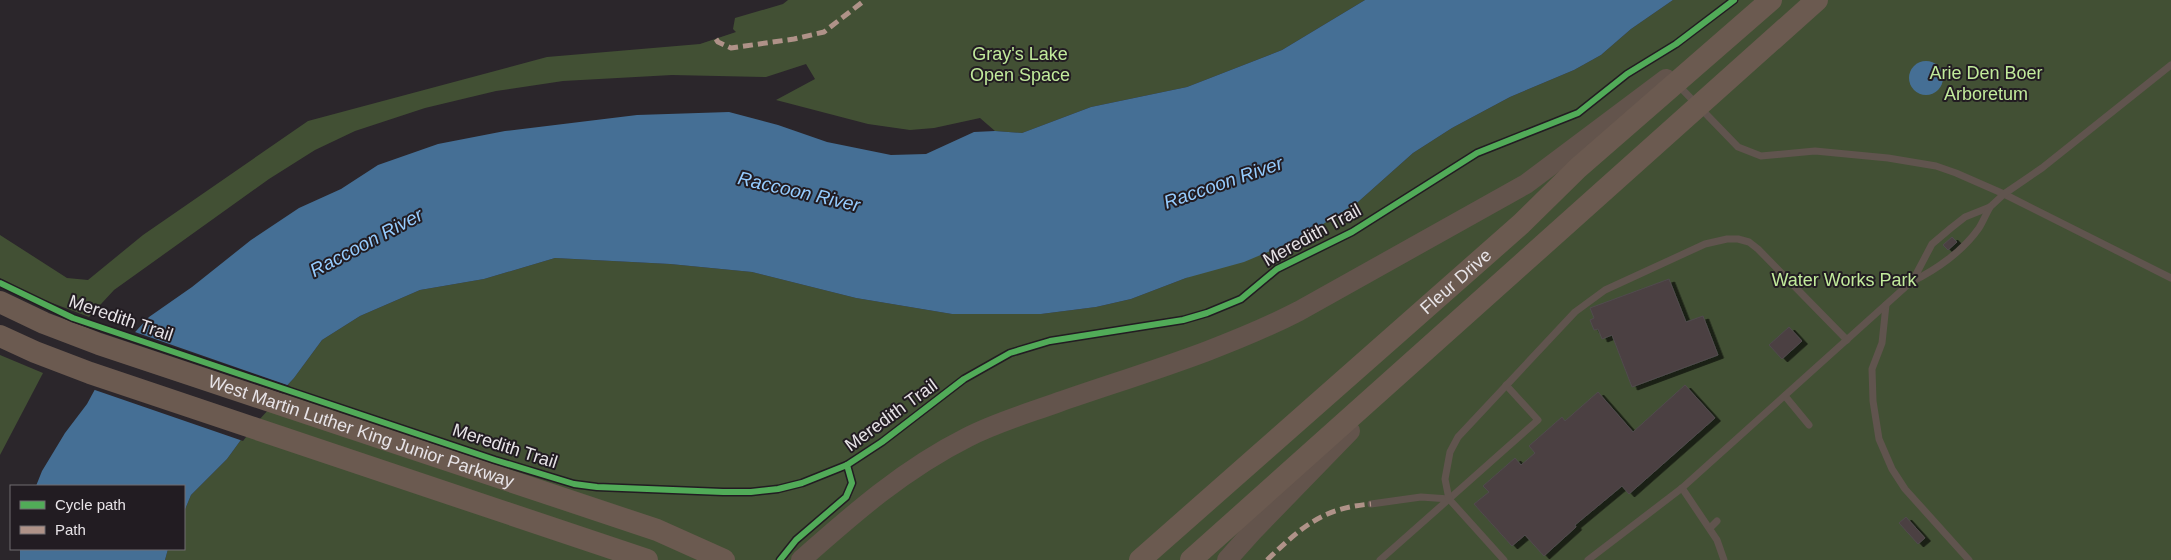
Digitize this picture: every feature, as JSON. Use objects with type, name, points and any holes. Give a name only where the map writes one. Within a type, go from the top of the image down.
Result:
[{"type":"main road","name":"Fleur Drive","points":[[1140,560],[1513,230],[1578,168],[1770,0]]},
{"type":"main road","points":[[801,560],[890,484],[921,462],[968,436],[1016,417],[1266,328],[1490,206],[1552,166],[1770,0]]},
{"type":"main road","name":"Fleur Drive","points":[[1191,560],[1817,0]]},
{"type":"main road","name":"West Martin Luther King Junior Parkway","points":[[0,302],[44,323],[99,344],[657,530],[724,560]]},
{"type":"main road","points":[[1227,560],[1450,327]]},
{"type":"main road","name":"West Martin Luther King Junior Parkway","points":[[0,336],[90,373],[647,560]]},
{"type":"lane","points":[[1588,560],[1682,488],[1912,282],[1931,272],[1965,244],[1979,228],[1990,207],[2004,194],[2042,168],[2171,65]]},
{"type":"lane","points":[[1676,83],[1738,147],[1760,156],[1815,151],[1888,158],[1936,166],[2004,194],[2171,278]]},
{"type":"lane","points":[[1912,282],[1932,244],[1966,217],[1990,207]]},
{"type":"lane","points":[[1504,560],[1449,499],[1444,479],[1450,452],[1458,437],[1506,385],[1575,312],[1598,295],[1705,244],[1727,239],[1738,239],[1749,242],[1758,249],[1847,340]]},
{"type":"lane","points":[[1886,305],[1882,343],[1872,369],[1872,401],[1879,439],[1892,469],[1905,489],[1969,560]]},
{"type":"lane","points":[[1380,560],[1538,420],[1506,385]]},
{"type":"lane","points":[[1785,396],[1809,425]]},
{"type":"lane","points":[[1682,488],[1710,528],[1717,540],[1724,560]]},
{"type":"lane","points":[[1371,504],[1421,498],[1449,499]]},
{"type":"lane","points":[[1710,528],[1717,521]]},
{"type":"green space","name":"Gray's Lake Open Space","points":[[788,0],[1365,0],[1282,50],[1187,87],[1091,107],[1022,133],[995,131],[980,118],[934,128],[910,130],[868,124],[776,100],[815,79],[806,64],[766,77],[672,75],[563,81],[496,91],[425,108],[355,131],[315,150],[269,179],[114,290],[89,317],[39,298],[0,278],[0,235],[67,278],[88,280],[143,235],[308,121],[547,57],[700,44],[736,32],[733,29],[735,18],[783,4]]},
{"type":"green space","name":"Water Works Park","points":[[1673,0],[2171,0],[2171,560],[165,560],[168,550],[185,550],[185,510],[191,495],[227,459],[257,418],[294,378],[322,340],[360,316],[420,290],[484,279],[555,258],[670,264],[752,272],[856,298],[952,314],[1041,314],[1096,307],[1131,299],[1186,278],[1358,202],[1413,153],[1452,128],[1510,97],[1574,70],[1601,55],[1631,29]]},
{"type":"green space","points":[[0,355],[43,373],[0,455]]},
{"type":"water","name":"Raccoon River","points":[[1365,0],[1673,0],[1631,29],[1601,55],[1574,70],[1510,97],[1452,128],[1413,153],[1358,202],[1301,238],[1244,262],[1186,278],[1131,299],[1096,307],[1041,314],[952,314],[856,298],[752,272],[670,264],[555,258],[484,279],[420,290],[360,316],[322,340],[294,378],[257,418],[227,459],[191,495],[185,510],[185,485],[36,485],[42,471],[65,433],[87,404],[113,356],[149,317],[192,287],[251,240],[299,208],[341,189],[378,165],[438,144],[505,131],[637,115],[729,112],[778,125],[827,142],[891,155],[926,154],[974,132],[1022,133],[1091,107],[1187,87],[1282,50]]},
{"type":"water","points":[[1926,61],[1938,66],[1943,78],[1938,90],[1926,95],[1914,90],[1909,78],[1914,66]]},
{"type":"water","points":[[20,550],[168,550],[165,560],[20,560]]},
{"type":"pier","points":[[132,331],[290,386],[243,441],[92,389],[111,355]]},
{"type":"building","points":[[1952,237],[1957,242],[1948,250],[1943,245]]},
{"type":"building","points":[[1669,279],[1686,322],[1703,316],[1718,355],[1632,387],[1612,335],[1602,339],[1598,329],[1594,330],[1590,320],[1594,318],[1590,308]]},
{"type":"building","points":[[1789,327],[1802,341],[1782,359],[1769,345]]},
{"type":"building","points":[[1685,385],[1715,418],[1629,494],[1622,486],[1575,525],[1576,527],[1544,556],[1525,535],[1512,546],[1474,504],[1489,492],[1483,486],[1515,458],[1521,465],[1535,453],[1529,446],[1562,417],[1565,421],[1598,392],[1633,432]]},
{"type":"building","points":[[1906,517],[1925,538],[1918,544],[1899,523]]},
{"type":"marked path","points":[[716,39],[718,42],[731,48],[794,39],[824,32],[865,0]]},
{"type":"marked path","points":[[1267,560],[1291,538],[1314,521],[1339,510],[1371,504]]},
{"type":"cycle path","name":"Meredith Trail","points":[[0,283],[73,318],[495,460],[574,484],[597,487],[723,492],[751,492],[778,489],[802,483],[847,465],[882,442],[964,379],[1010,353],[1050,341],[1183,320],[1207,313],[1241,299],[1277,269],[1352,232],[1477,153],[1578,113],[1627,74],[1676,44],[1734,0]]},
{"type":"cycle path","points":[[780,560],[796,540],[846,497],[852,483],[847,465]]},
{"type":"park label","name":"Arie Den Boer Arboretum","points":[[1986,83]]}]
